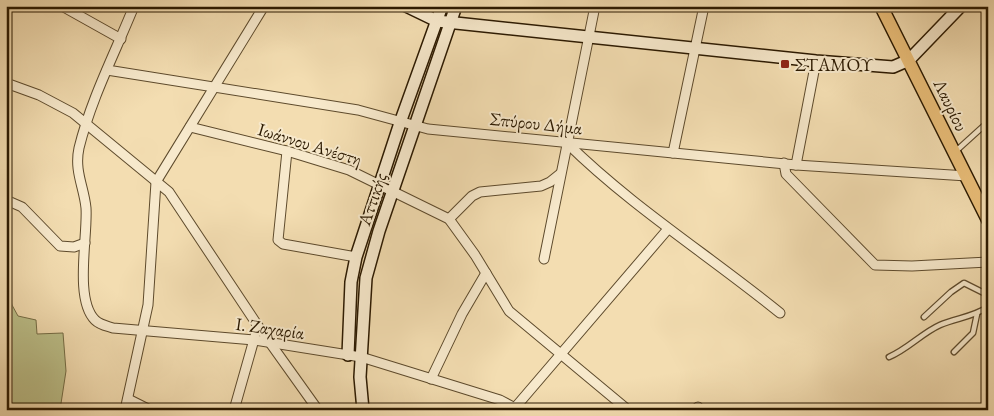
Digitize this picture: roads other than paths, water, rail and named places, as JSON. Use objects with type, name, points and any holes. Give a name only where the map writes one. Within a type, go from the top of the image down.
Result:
[{"type":"main road","name":"Λαυρίου","points":[[881,6],[988,220]]},
{"type":"street","points":[[62,6],[121,39]]},
{"type":"street","name":"Ι. Ζαχαρία","points":[[134,6],[86,121],[77,163],[86,209],[84,281],[90,312],[96,321],[103,325],[140,331],[254,340],[361,357],[500,400],[514,409]]},
{"type":"street","points":[[125,410],[140,331],[148,305],[156,182],[264,6]]},
{"type":"street","points":[[406,6],[437,21],[816,61],[893,66],[909,60],[958,7]]},
{"type":"street","name":"Αττικής","points":[[348,355],[351,282],[356,257],[401,120],[442,6]]},
{"type":"street","name":"Αττικής","points":[[363,410],[360,377],[366,278],[393,191],[456,6]]},
{"type":"street","points":[[544,259],[595,6]]},
{"type":"street","points":[[673,153],[704,6]]},
{"type":"street","points":[[796,164],[816,61]]},
{"type":"street","name":"Σπύρου Δήμα","points":[[106,70],[358,110],[401,120],[428,129],[784,164],[967,176]]},
{"type":"street","points":[[6,83],[39,95],[86,121],[176,199],[258,326],[318,410]]},
{"type":"street","name":"Ιωάννου Ανέστη","points":[[190,127],[287,151],[348,170],[449,219],[475,254],[509,311],[628,410]]},
{"type":"street","points":[[567,143],[596,172],[780,313]]},
{"type":"street","points":[[287,151],[278,240],[284,244],[356,257]]},
{"type":"street","points":[[784,164],[786,174],[875,265],[912,266],[988,262]]},
{"type":"street","points":[[449,219],[472,196],[480,192],[541,186],[560,174]]},
{"type":"street","points":[[6,200],[22,207],[60,246],[74,247],[85,243]]},
{"type":"street","points":[[514,409],[668,229]]},
{"type":"street","points":[[431,379],[462,314],[486,273]]},
{"type":"street","points":[[234,410],[258,326]]},
{"type":"street","points":[[128,399],[150,410]]},
{"type":"lane","points":[[955,152],[988,122]]},
{"type":"lane","points":[[924,317],[951,292],[964,283],[984,293],[988,299]]},
{"type":"lane","points":[[890,357],[904,350],[938,326],[977,314],[988,307]]},
{"type":"lane","points":[[954,352],[973,333],[977,314]]},
{"type":"place","name":"ΣΤΑΜΟΥ","points":[[785,64]]}]
